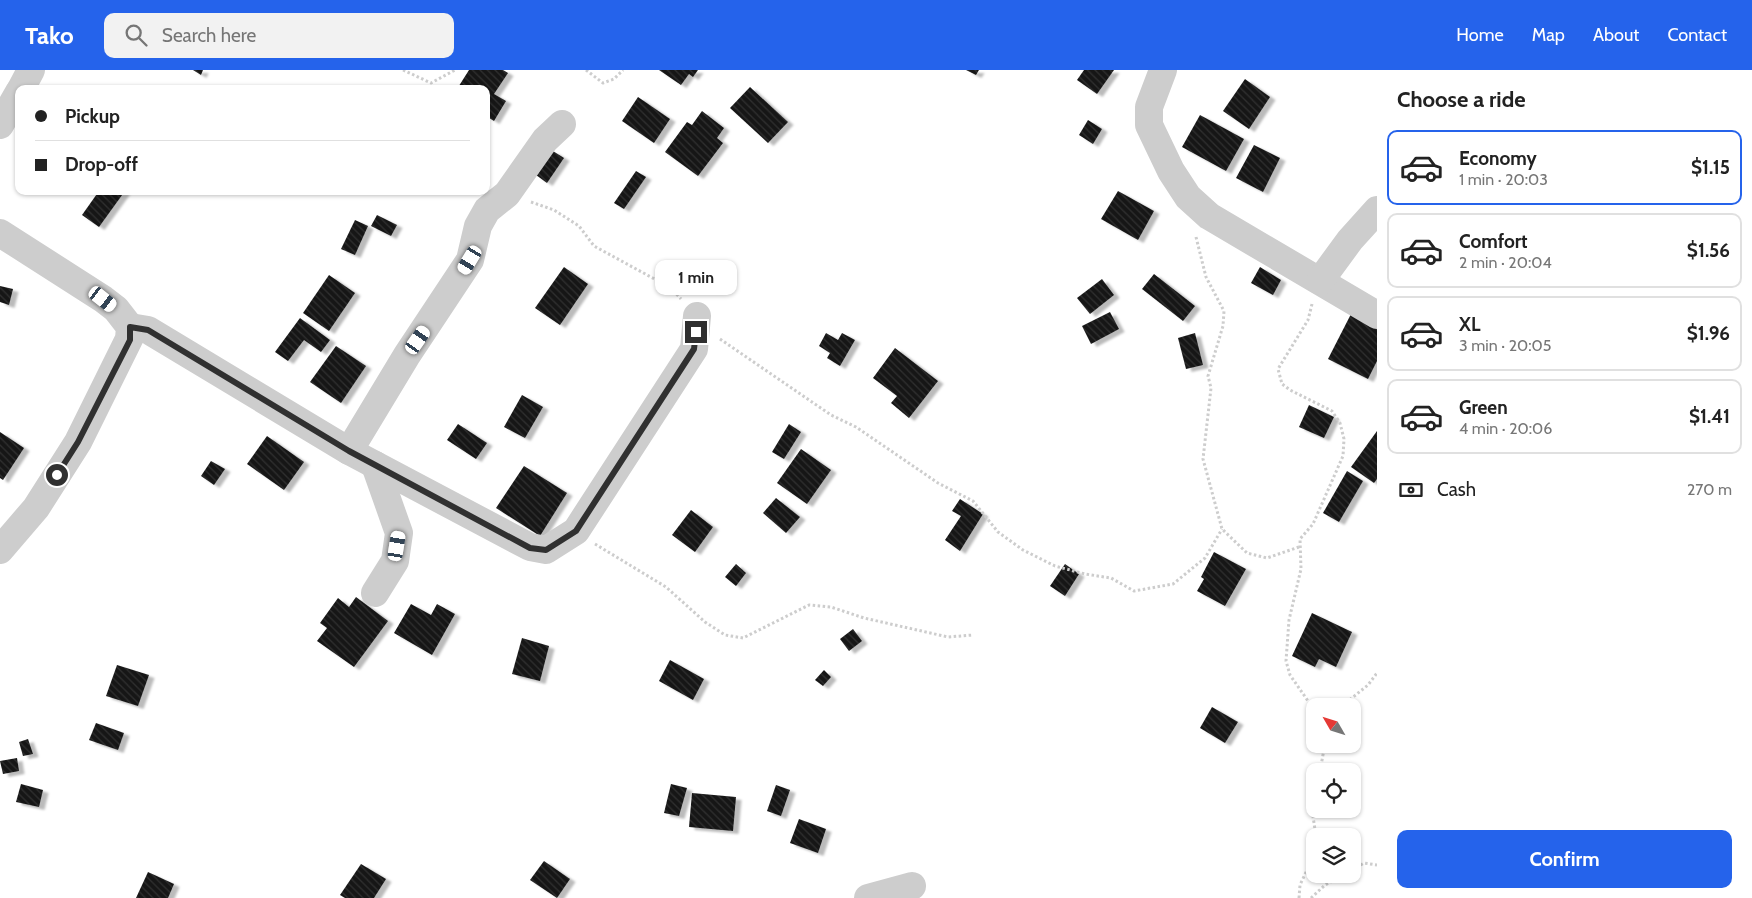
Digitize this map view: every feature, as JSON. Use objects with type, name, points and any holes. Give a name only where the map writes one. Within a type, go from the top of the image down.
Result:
[{"type":"street","points":[[23,85],[31,70]]},
{"type":"street","points":[[1163,70],[1149,107],[1149,125],[1171,171],[1188,196],[1209,216],[1377,315]]},
{"type":"street","points":[[0,125],[15,99]]},
{"type":"street","points":[[349,451],[407,355],[470,260],[478,226],[487,210],[507,194],[545,140],[562,124]]},
{"type":"street","points":[[1311,276],[1350,240],[1377,210]]},
{"type":"street","points":[[0,233],[103,299],[116,309],[130,327],[130,340],[78,442],[36,508],[0,550]]},
{"type":"street","points":[[130,327],[148,330],[375,465],[530,548],[546,550],[576,531],[694,349],[698,316]]},
{"type":"street","points":[[375,465],[399,532],[395,561],[375,593]]},
{"type":"street","points":[[868,898],[912,886]]},
{"type":"path","points":[[402,70],[431,83],[455,70]]},
{"type":"path","points":[[586,70],[602,82],[614,79],[623,70]]},
{"type":"path","points":[[507,194],[554,210],[579,226],[594,246],[671,288],[717,337],[831,415],[856,427],[938,483],[973,501],[998,532],[1023,550],[1055,566],[1085,574],[1111,578],[1134,591],[1173,584],[1205,558],[1222,529]]},
{"type":"path","points":[[1195,233],[1206,277],[1224,311],[1221,333],[1208,376],[1211,388],[1203,459],[1222,529],[1247,552],[1267,558],[1299,547]]},
{"type":"path","points":[[1306,698],[1290,675],[1286,661],[1289,620],[1302,570],[1299,547],[1300,539],[1312,524],[1343,456],[1344,439],[1340,423],[1332,411],[1282,384],[1278,369],[1308,320],[1312,305],[1311,276]]},
{"type":"path","points":[[576,531],[666,586],[705,622],[725,635],[743,638],[808,605],[831,607],[864,618],[948,637],[973,635]]},
{"type":"path","points":[[1351,698],[1368,684],[1377,673]]},
{"type":"path","points":[[1361,865],[1364,863],[1377,866]]},
{"type":"path","points":[[1299,898],[1300,885],[1306,872]]},
{"type":"path","points":[[1311,898],[1329,883]]},
{"type":"building","points":[[193,70],[203,70],[201,75]]},
{"type":"building","points":[[469,70],[503,70],[508,73],[494,94],[506,101],[494,121],[490,118],[490,85],[460,85]]},
{"type":"building","points":[[659,70],[698,70],[693,77],[689,74],[681,85]]},
{"type":"building","points":[[966,70],[979,70],[976,75]]},
{"type":"building","points":[[1084,70],[1114,70],[1097,94],[1077,80]]},
{"type":"building","points":[[1245,79],[1270,97],[1249,129],[1223,111]]},
{"type":"building","points":[[750,87],[788,122],[768,143],[730,108]]},
{"type":"building","points":[[638,97],[670,119],[654,143],[622,121]]},
{"type":"building","points":[[702,111],[724,128],[717,138],[723,143],[698,176],[665,152],[687,122],[692,125]]},
{"type":"building","points":[[1200,115],[1244,139],[1226,171],[1182,147]]},
{"type":"building","points":[[1088,120],[1102,129],[1093,144],[1079,135]]},
{"type":"building","points":[[1254,145],[1280,158],[1263,192],[1236,178]]},
{"type":"building","points":[[553,151],[564,158],[547,183],[536,175]]},
{"type":"building","points":[[636,171],[646,177],[624,209],[614,203]]},
{"type":"building","points":[[1118,191],[1154,211],[1138,240],[1101,219]]},
{"type":"building","points":[[96,195],[122,195],[99,227],[82,215]]},
{"type":"building","points":[[377,215],[397,225],[391,236],[371,226]]},
{"type":"building","points":[[355,220],[368,226],[355,255],[341,249]]},
{"type":"building","points":[[564,267],[588,284],[560,325],[535,308]]},
{"type":"building","points":[[1260,267],[1281,280],[1273,295],[1251,283]]},
{"type":"building","points":[[1154,274],[1195,306],[1183,321],[1142,289]]},
{"type":"building","points":[[329,275],[355,293],[329,331],[303,313]]},
{"type":"building","points":[[1102,279],[1114,295],[1090,314],[1077,298]]},
{"type":"building","points":[[0,286],[13,289],[9,305],[0,302]]},
{"type":"building","points":[[1110,312],[1119,329],[1091,344],[1082,326]]},
{"type":"building","points":[[1351,314],[1377,327],[1377,361],[1368,379],[1328,359]]},
{"type":"building","points":[[300,318],[330,340],[321,352],[304,340],[288,361],[275,352]]},
{"type":"building","points":[[826,333],[838,340],[842,333],[855,340],[840,366],[827,358],[830,353],[819,346]]},
{"type":"building","points":[[1195,333],[1203,365],[1186,369],[1178,338]]},
{"type":"building","points":[[336,346],[366,366],[341,403],[310,382]]},
{"type":"building","points":[[895,348],[938,381],[909,418],[891,403],[897,396],[873,378]]},
{"type":"building","points":[[522,395],[543,407],[525,438],[504,427]]},
{"type":"building","points":[[1309,405],[1334,417],[1324,438],[1299,427]]},
{"type":"building","points":[[458,424],[487,443],[476,459],[447,440]]},
{"type":"building","points":[[789,424],[801,432],[784,459],[772,452]]},
{"type":"building","points":[[1377,431],[1377,479],[1374,483],[1351,467]]},
{"type":"building","points":[[0,432],[24,448],[3,480],[0,478]]},
{"type":"building","points":[[267,436],[304,462],[284,490],[247,464]]},
{"type":"building","points":[[801,449],[831,470],[807,504],[777,483]]},
{"type":"building","points":[[211,461],[225,469],[214,485],[201,476]]},
{"type":"building","points":[[524,466],[567,493],[540,536],[496,508]]},
{"type":"building","points":[[1347,471],[1363,481],[1339,522],[1323,513]]},
{"type":"building","points":[[776,498],[800,517],[786,533],[763,513]]},
{"type":"building","points":[[960,499],[983,514],[960,551],[945,540],[961,516],[952,511]]},
{"type":"building","points":[[691,510],[713,527],[695,552],[672,535]]},
{"type":"building","points":[[1214,552],[1246,569],[1225,606],[1197,591],[1204,579],[1201,577]]},
{"type":"building","points":[[736,564],[746,573],[736,586],[725,577]]},
{"type":"building","points":[[1065,564],[1079,574],[1065,596],[1050,586]]},
{"type":"building","points":[[356,597],[388,621],[354,667],[317,641],[327,628],[320,623],[338,598],[349,607]]},
{"type":"building","points":[[411,604],[431,615],[437,604],[455,614],[432,655],[394,633]]},
{"type":"building","points":[[1312,613],[1352,632],[1336,667],[1319,659],[1315,667],[1292,656]]},
{"type":"building","points":[[853,629],[862,641],[849,651],[840,639]]},
{"type":"building","points":[[522,638],[549,646],[540,681],[512,674]]},
{"type":"building","points":[[670,660],[704,679],[693,700],[659,681]]},
{"type":"building","points":[[117,665],[149,675],[138,706],[106,696]]},
{"type":"building","points":[[824,670],[831,677],[823,686],[815,680]]},
{"type":"building","points":[[1212,707],[1238,722],[1225,743],[1200,728]]},
{"type":"building","points":[[96,723],[124,733],[118,750],[89,740]]},
{"type":"building","points":[[28,739],[33,754],[23,756],[19,742]]},
{"type":"building","points":[[17,758],[19,771],[3,774],[0,761]]},
{"type":"building","points":[[21,784],[43,790],[39,807],[16,802]]},
{"type":"building","points":[[671,784],[687,788],[679,816],[664,813]]},
{"type":"building","points":[[776,785],[790,790],[781,816],[767,811]]},
{"type":"building","points":[[692,793],[736,797],[733,831],[689,827]]},
{"type":"building","points":[[799,819],[826,829],[818,853],[790,843]]},
{"type":"building","points":[[544,861],[570,879],[557,898],[530,880]]},
{"type":"building","points":[[361,864],[386,879],[374,898],[345,898],[340,895]]},
{"type":"building","points":[[148,872],[174,884],[168,898],[136,898]]},
{"type":"route","points":[[57,475],[78,442],[113,369],[130,340],[130,327],[148,330],[375,465],[530,548],[546,550],[576,531],[694,349],[696,332]]}]
